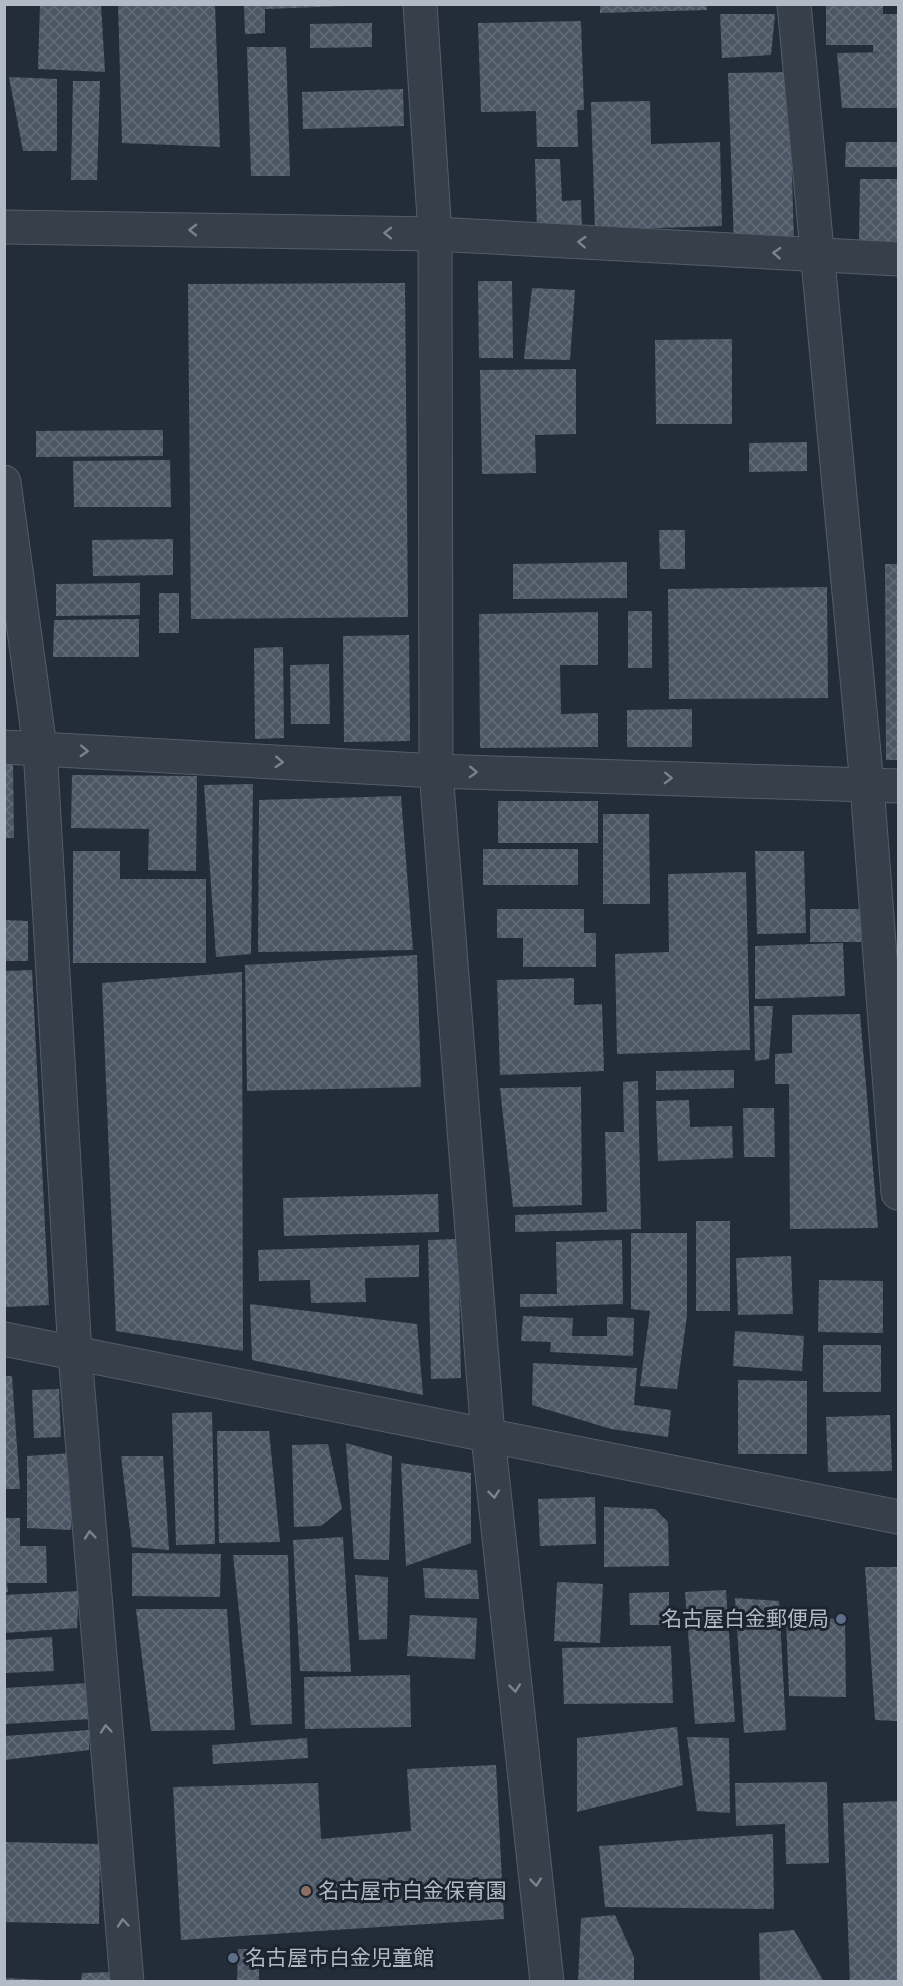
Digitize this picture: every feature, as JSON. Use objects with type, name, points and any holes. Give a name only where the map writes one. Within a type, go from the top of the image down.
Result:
[{"type":"street","points":[[420,4],[435,234],[436,771],[488,1436],[547,1982]]},
{"type":"street","points":[[794,4],[818,255],[883,785],[898,1193]]},
{"type":"street","points":[[4,227],[435,234],[898,259]]},
{"type":"street","points":[[4,482],[40,748],[75,1354],[128,1982]]},
{"type":"street","points":[[4,747],[436,771],[883,785]]},
{"type":"street","points":[[4,1339],[898,1517]]},
{"type":"building","points":[[40,4],[101,4],[105,72],[38,69]]},
{"type":"building","points":[[118,4],[215,4],[220,147],[122,143]]},
{"type":"building","points":[[244,4],[345,4],[345,6],[265,9],[265,33],[245,34]]},
{"type":"building","points":[[600,4],[706,4],[707,10],[600,13]]},
{"type":"building","points":[[826,4],[883,4],[883,14],[898,14],[898,108],[842,108],[837,53],[894,52],[873,52],[873,45],[826,45]]},
{"type":"building","points":[[720,14],[775,14],[771,55],[722,58]]},
{"type":"building","points":[[581,21],[584,110],[577,110],[578,147],[537,147],[536,111],[481,112],[478,23]]},
{"type":"building","points":[[372,23],[372,47],[310,48],[310,24]]},
{"type":"building","points":[[247,47],[286,47],[290,176],[251,176]]},
{"type":"building","points":[[789,72],[794,243],[734,245],[728,73]]},
{"type":"building","points":[[9,77],[57,79],[57,151],[23,151]]},
{"type":"building","points":[[73,81],[100,81],[97,180],[71,180]]},
{"type":"building","points":[[403,89],[404,126],[303,129],[302,92]]},
{"type":"building","points":[[650,101],[651,144],[720,142],[722,226],[595,230],[591,102]]},
{"type":"building","points":[[846,142],[898,142],[898,167],[845,167]]},
{"type":"building","points":[[535,159],[560,159],[562,201],[581,200],[582,230],[537,232]]},
{"type":"building","points":[[860,179],[898,179],[898,242],[859,242]]},
{"type":"building","points":[[478,281],[512,281],[513,358],[479,358]]},
{"type":"building","points":[[405,283],[408,617],[191,619],[188,284]]},
{"type":"building","points":[[532,288],[575,290],[570,360],[524,359]]},
{"type":"building","points":[[732,339],[732,424],[656,424],[655,340]]},
{"type":"building","points":[[576,369],[576,434],[535,435],[536,473],[482,474],[480,370]]},
{"type":"building","points":[[163,430],[163,456],[36,457],[36,431]]},
{"type":"building","points":[[807,442],[807,471],[749,472],[749,443]]},
{"type":"building","points":[[170,460],[171,507],[74,507],[73,461]]},
{"type":"building","points":[[659,530],[685,530],[685,569],[660,569]]},
{"type":"building","points":[[173,539],[173,575],[93,576],[92,540]]},
{"type":"building","points":[[627,562],[627,598],[513,599],[513,564]]},
{"type":"building","points":[[885,564],[898,564],[898,760],[886,760]]},
{"type":"building","points":[[140,583],[140,615],[56,616],[56,584]]},
{"type":"building","points":[[827,587],[828,698],[669,699],[668,589]]},
{"type":"building","points":[[159,593],[179,593],[179,633],[159,633]]},
{"type":"building","points":[[628,611],[652,611],[652,668],[628,668]]},
{"type":"building","points":[[598,612],[598,665],[560,665],[561,714],[598,713],[598,747],[480,748],[479,614]]},
{"type":"building","points":[[139,619],[139,657],[53,657],[54,620]]},
{"type":"building","points":[[409,635],[410,741],[344,742],[343,636]]},
{"type":"building","points":[[283,647],[284,738],[255,739],[254,648]]},
{"type":"building","points":[[329,664],[330,724],[291,724],[290,665]]},
{"type":"building","points":[[692,709],[692,747],[627,747],[627,710]]},
{"type":"building","points":[[4,764],[13,764],[14,838],[4,838]]},
{"type":"building","points":[[72,775],[197,776],[196,871],[148,870],[149,829],[71,828]]},
{"type":"building","points":[[253,784],[251,954],[216,957],[204,785]]},
{"type":"building","points":[[401,796],[413,950],[258,952],[259,800]]},
{"type":"building","points":[[498,801],[598,801],[598,843],[498,843]]},
{"type":"building","points":[[603,814],[649,814],[650,904],[603,904]]},
{"type":"building","points":[[483,849],[578,849],[578,885],[483,885]]},
{"type":"building","points":[[73,851],[120,851],[120,879],[206,879],[206,963],[73,963]]},
{"type":"building","points":[[755,851],[804,851],[806,933],[757,934]]},
{"type":"building","points":[[746,872],[750,1050],[617,1054],[615,954],[669,952],[668,874]]},
{"type":"building","points":[[497,909],[584,909],[584,933],[596,933],[596,967],[523,967],[523,938],[497,938]]},
{"type":"building","points":[[810,909],[861,909],[861,942],[810,942]]},
{"type":"building","points":[[4,920],[28,921],[28,961],[4,961]]},
{"type":"building","points":[[843,943],[845,996],[755,999],[755,946]]},
{"type":"building","points":[[417,955],[421,1087],[247,1091],[245,965]]},
{"type":"building","points":[[32,970],[49,1305],[5,1307],[5,971]]},
{"type":"building","points":[[242,972],[243,1351],[116,1331],[102,983]]},
{"type":"building","points":[[574,978],[574,1005],[602,1004],[604,1071],[500,1075],[497,980]]},
{"type":"building","points":[[754,1006],[773,1006],[769,1059],[755,1061]]},
{"type":"building","points":[[860,1014],[878,1228],[790,1229],[789,1084],[775,1084],[775,1054],[792,1053],[792,1015]]},
{"type":"building","points":[[734,1070],[734,1088],[656,1090],[656,1071]]},
{"type":"building","points":[[638,1081],[641,1229],[515,1232],[515,1215],[607,1212],[605,1132],[624,1132],[623,1082]]},
{"type":"building","points":[[581,1087],[582,1205],[513,1207],[500,1088]]},
{"type":"building","points":[[689,1100],[690,1127],[732,1126],[733,1158],[658,1161],[656,1101]]},
{"type":"building","points":[[743,1108],[774,1108],[775,1157],[744,1157]]},
{"type":"building","points":[[438,1194],[439,1232],[284,1236],[283,1198]]},
{"type":"building","points":[[696,1221],[730,1221],[730,1311],[696,1311]]},
{"type":"building","points":[[631,1233],[687,1233],[687,1315],[677,1389],[640,1386],[650,1311],[631,1309]]},
{"type":"building","points":[[458,1239],[461,1378],[431,1379],[428,1240]]},
{"type":"building","points":[[622,1240],[623,1304],[520,1307],[520,1294],[557,1294],[556,1242]]},
{"type":"building","points":[[419,1245],[419,1277],[365,1278],[366,1302],[311,1303],[310,1280],[259,1281],[258,1250]]},
{"type":"building","points":[[791,1256],[793,1314],[738,1315],[736,1258]]},
{"type":"building","points":[[819,1280],[883,1281],[883,1333],[818,1332]]},
{"type":"building","points":[[250,1304],[417,1324],[423,1395],[252,1360]]},
{"type":"building","points":[[523,1316],[573,1318],[572,1336],[607,1336],[607,1317],[634,1318],[633,1356],[550,1352],[551,1342],[521,1341]]},
{"type":"building","points":[[735,1331],[804,1336],[802,1371],[733,1366]]},
{"type":"building","points":[[823,1345],[881,1345],[881,1392],[823,1392]]},
{"type":"building","points":[[533,1363],[637,1368],[634,1405],[671,1410],[668,1437],[611,1429],[532,1405]]},
{"type":"building","points":[[4,1376],[12,1376],[20,1489],[4,1489]]},
{"type":"building","points":[[738,1380],[807,1381],[807,1454],[738,1454]]},
{"type":"building","points":[[59,1389],[61,1437],[34,1438],[32,1390]]},
{"type":"building","points":[[212,1412],[215,1544],[176,1545],[172,1413]]},
{"type":"building","points":[[890,1415],[892,1471],[828,1472],[826,1417]]},
{"type":"building","points":[[217,1431],[269,1431],[280,1542],[219,1543]]},
{"type":"building","points":[[346,1443],[392,1456],[389,1560],[354,1559]]},
{"type":"building","points":[[328,1444],[342,1509],[321,1526],[294,1527],[292,1445]]},
{"type":"building","points":[[72,1453],[71,1530],[27,1528],[27,1456]]},
{"type":"building","points":[[121,1456],[163,1456],[169,1550],[132,1547]]},
{"type":"building","points":[[401,1463],[471,1473],[471,1543],[406,1566]]},
{"type":"building","points":[[595,1497],[596,1544],[540,1546],[538,1499]]},
{"type":"building","points":[[604,1507],[655,1509],[668,1522],[669,1566],[604,1567]]},
{"type":"building","points":[[5,1518],[20,1518],[20,1546],[46,1546],[47,1583],[7,1583],[8,1592],[5,1593]]},
{"type":"building","points":[[343,1537],[351,1672],[300,1671],[293,1540]]},
{"type":"building","points":[[132,1553],[221,1554],[220,1597],[132,1596]]},
{"type":"building","points":[[233,1555],[288,1555],[292,1724],[251,1725]]},
{"type":"building","points":[[865,1567],[898,1567],[898,1721],[875,1720]]},
{"type":"building","points":[[423,1568],[477,1570],[479,1599],[425,1598]]},
{"type":"building","points":[[355,1575],[388,1577],[387,1639],[359,1640]]},
{"type":"building","points":[[557,1582],[603,1584],[600,1643],[554,1641]]},
{"type":"building","points":[[726,1590],[735,1722],[695,1724],[685,1592]]},
{"type":"building","points":[[79,1591],[77,1628],[4,1633],[4,1595]]},
{"type":"building","points":[[669,1592],[669,1625],[630,1625],[629,1593]]},
{"type":"building","points":[[735,1598],[779,1601],[786,1730],[744,1733]]},
{"type":"building","points":[[136,1609],[227,1609],[235,1730],[151,1731]]},
{"type":"building","points":[[410,1615],[477,1618],[475,1659],[407,1656]]},
{"type":"building","points":[[786,1617],[845,1619],[846,1697],[789,1696]]},
{"type":"building","points":[[52,1637],[54,1671],[4,1673],[4,1640]]},
{"type":"building","points":[[671,1646],[673,1703],[564,1704],[562,1648]]},
{"type":"building","points":[[410,1675],[411,1727],[305,1729],[304,1677]]},
{"type":"building","points":[[89,1683],[91,1719],[4,1724],[4,1688]]},
{"type":"building","points":[[677,1727],[683,1785],[577,1812],[577,1738]]},
{"type":"building","points":[[89,1730],[89,1750],[4,1760],[4,1736]]},
{"type":"building","points":[[687,1737],[729,1738],[730,1813],[697,1811]]},
{"type":"building","points":[[307,1738],[308,1758],[213,1764],[212,1745]]},
{"type":"building","points":[[496,1765],[504,1919],[181,1940],[173,1787],[318,1783],[321,1839],[411,1831],[407,1769]]},
{"type":"building","points":[[827,1782],[829,1863],[786,1864],[785,1824],[736,1826],[735,1783]]},
{"type":"building","points":[[898,1801],[898,1982],[850,1982],[843,1803]]},
{"type":"building","points":[[773,1834],[774,1909],[605,1907],[599,1846]]},
{"type":"building","points":[[4,1842],[100,1844],[99,1924],[4,1922]]},
{"type":"building","points":[[615,1915],[634,1957],[634,1982],[578,1982],[581,1918]]},
{"type":"building","points":[[794,1930],[824,1982],[760,1982],[759,1933]]},
{"type":"building","points":[[238,1949],[259,1949],[259,1982],[237,1982]]},
{"type":"building","points":[[112,1972],[113,1982],[81,1982],[82,1973]]},
{"type":"building","points":[[4,1978],[47,1980],[47,1982],[4,1982]]},
{"type":"place","name":"名古屋白金郵便局","points":[[841,1619]]},
{"type":"place","name":"名古屋市白金保育園","points":[[306,1891]]},
{"type":"place","name":"名古屋市白金児童館","points":[[233,1958]]}]
